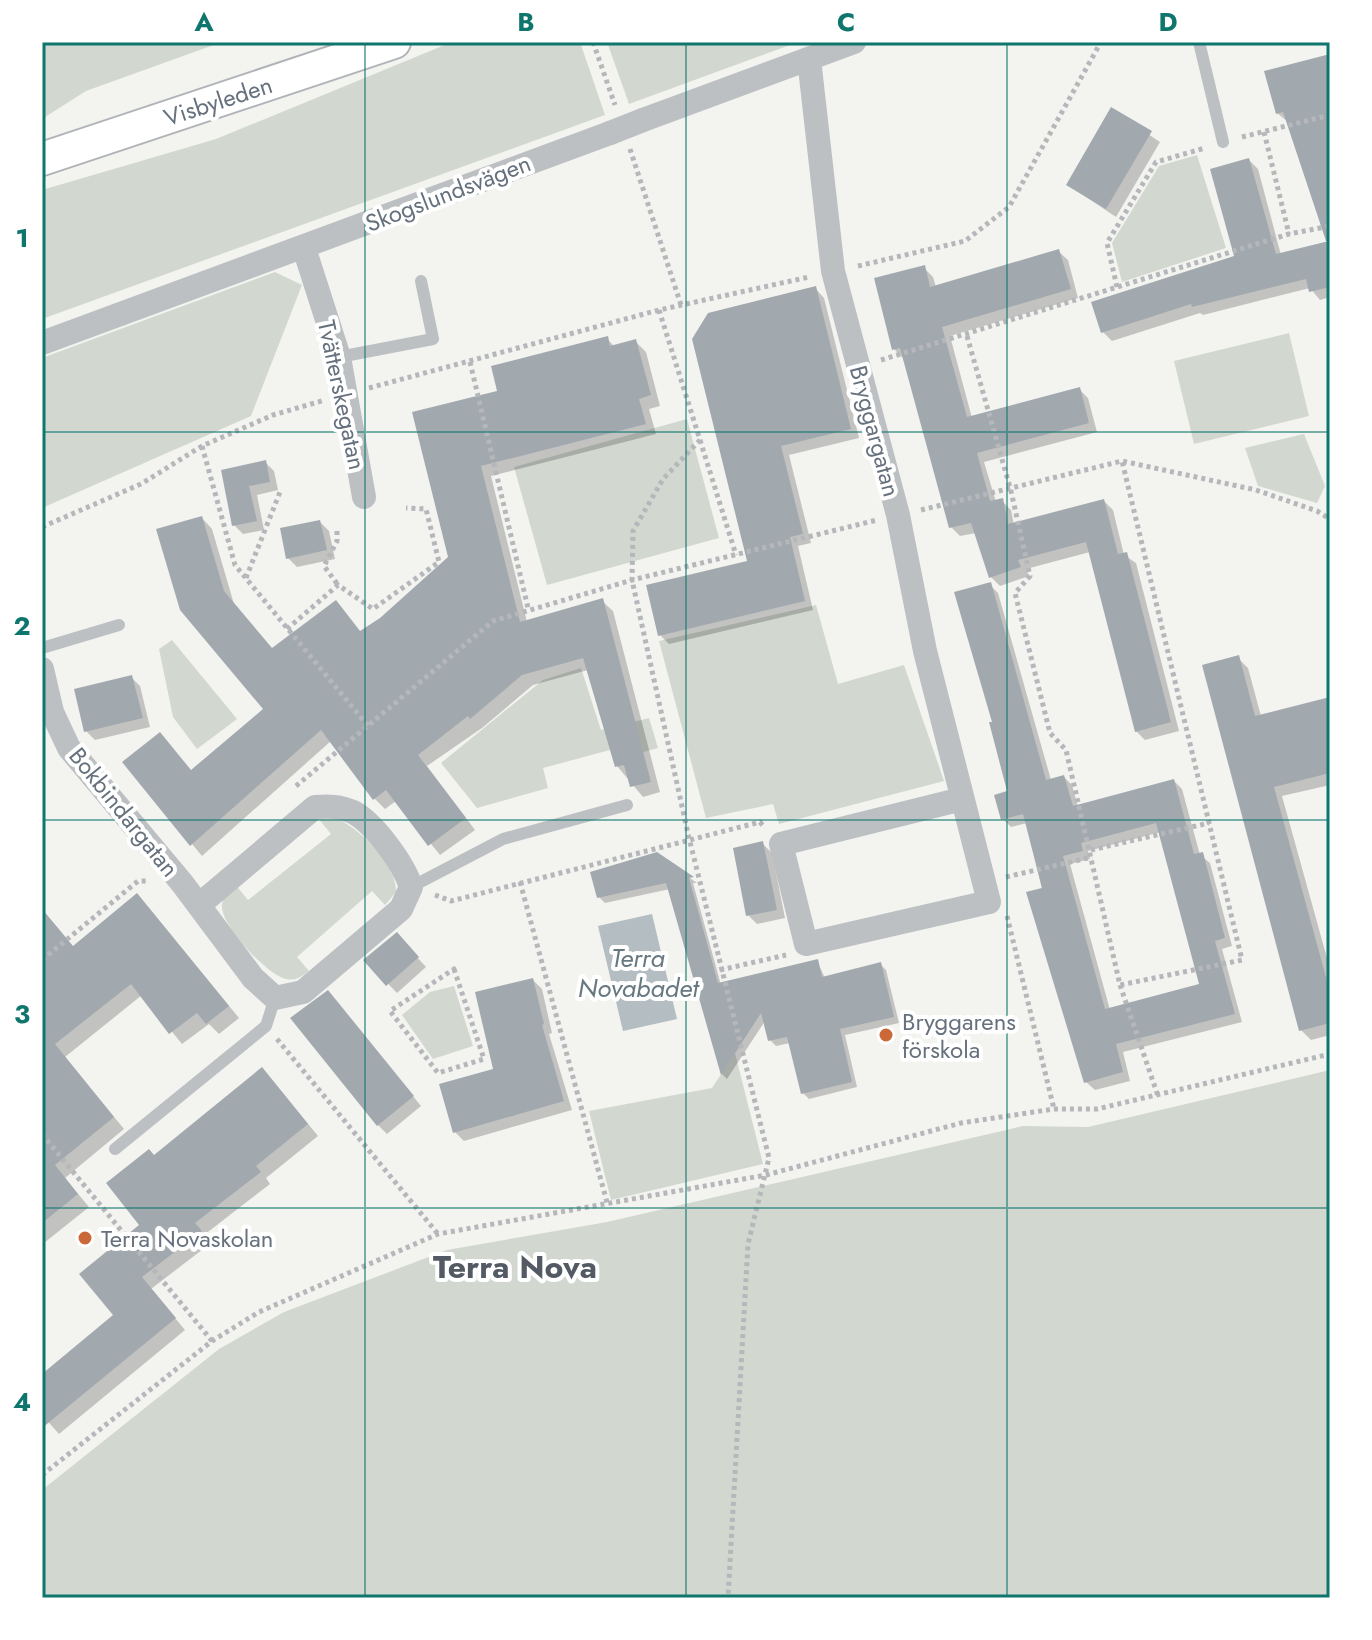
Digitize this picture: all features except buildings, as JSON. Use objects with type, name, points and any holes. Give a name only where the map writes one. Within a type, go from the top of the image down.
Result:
[{"type":"main road","name":"Visbyleden","points":[[42,159],[394,42]]},
{"type":"street","name":"Skogslundsvägen","points":[[42,343],[854,42]]},
{"type":"street","name":"Bryggargatan","points":[[781,844],[806,944],[989,902],[925,651],[898,515],[833,271],[809,59]]},
{"type":"street","name":"Tvätterskegatan","points":[[304,248],[339,357],[364,497]]},
{"type":"street","name":"Bokbindargatan","points":[[42,669],[52,712],[69,748],[182,883],[253,978],[275,998]]},
{"type":"street","points":[[781,844],[962,799]]},
{"type":"street","points":[[199,905],[315,807],[335,806],[356,813],[404,865],[411,887],[401,909],[303,992],[275,998]]},
{"type":"lane","points":[[1199,42],[1223,142]]},
{"type":"lane","points":[[339,357],[433,339],[421,281]]},
{"type":"lane","points":[[42,648],[119,625]]},
{"type":"lane","points":[[411,887],[503,839],[627,805]]},
{"type":"lane","points":[[115,1149],[266,1026],[275,998]]},
{"type":"path","points":[[593,42],[619,130],[681,305]]},
{"type":"path","points":[[42,527],[141,484],[202,446],[273,415],[659,310],[965,241],[1009,207],[1101,42]]},
{"type":"path","points":[[1117,287],[1107,243],[1156,162],[1330,115]]},
{"type":"path","points":[[1264,132],[1289,234]]},
{"type":"path","points":[[857,367],[967,336],[1289,234],[1330,226]]},
{"type":"path","points":[[659,310],[736,555]]},
{"type":"path","points":[[967,336],[1011,491],[1030,576],[1015,593],[1050,733],[1066,750],[1120,985],[1158,1096]]},
{"type":"path","points":[[470,362],[528,608]]},
{"type":"path","points":[[700,440],[663,479],[633,531],[632,580],[689,838],[769,1158],[755,1205],[748,1244],[728,1598]]},
{"type":"path","points":[[202,446],[235,565],[368,726]]},
{"type":"path","points":[[1120,985],[1242,960],[1122,461]]},
{"type":"path","points":[[287,794],[493,621],[528,608],[632,580],[898,515],[1011,491],[1122,461],[1256,490],[1317,511],[1330,519]]},
{"type":"path","points":[[246,579],[280,492]]},
{"type":"path","points":[[337,531],[337,541],[324,566],[338,585],[373,609],[439,562],[426,509],[406,508]]},
{"type":"path","points":[[287,629],[338,585]]},
{"type":"path","points":[[411,887],[451,901],[760,822],[781,844]]},
{"type":"path","points":[[998,879],[1209,823]]},
{"type":"path","points":[[42,960],[138,881],[182,883]]},
{"type":"path","points":[[520,882],[608,1206]]},
{"type":"path","points":[[1004,908],[1054,1109]]},
{"type":"path","points":[[454,969],[484,1059],[438,1073],[390,1011],[454,969]]},
{"type":"path","points":[[266,1026],[438,1234]]},
{"type":"path","points":[[42,1475],[212,1341],[285,1299],[438,1234],[608,1206],[766,1175],[961,1123],[1054,1109],[1097,1109],[1330,1054]]},
{"type":"path","points":[[42,1134],[212,1341]]},
{"type":"shaded area","points":[[42,42],[222,42],[86,91],[42,119]]},
{"type":"shaded area","points":[[452,42],[580,42],[605,115],[42,319],[42,190],[216,139]]},
{"type":"shaded area","points":[[607,42],[798,42],[629,104]]},
{"type":"shaded area","points":[[1197,155],[1226,248],[1122,282],[1112,243],[1159,166]]},
{"type":"shaded area","points":[[275,272],[302,285],[251,416],[42,508],[42,358]]},
{"type":"shaded area","points":[[1289,333],[1309,416],[1194,444],[1174,361]]},
{"type":"shaded area","points":[[687,419],[719,538],[547,585],[514,467]]},
{"type":"shaded area","points":[[1304,434],[1325,486],[1317,503],[1258,486],[1245,448]]},
{"type":"shaded area","points":[[816,605],[838,684],[904,665],[944,781],[779,824],[773,804],[706,818],[659,641]]},
{"type":"shaded area","points":[[172,640],[237,719],[197,749],[173,717],[159,649]]},
{"type":"shaded area","points":[[581,668],[601,730],[649,718],[658,748],[614,760],[610,750],[543,768],[548,788],[477,808],[441,763],[543,680]]},
{"type":"shaded area","points":[[334,817],[354,829],[375,848],[390,870],[396,892],[385,905],[372,891],[297,957],[309,971],[298,978],[286,979],[268,969],[246,948],[228,924],[222,905],[234,883],[248,900],[331,834],[318,818]]},
{"type":"shaded area","points":[[454,986],[473,1046],[433,1059],[402,1015],[430,992]]},
{"type":"shaded area","points":[[735,1053],[763,1164],[611,1200],[589,1111],[712,1088]]},
{"type":"shaded area","points":[[1330,1070],[1330,1598],[42,1598],[42,1490],[219,1349],[284,1312],[447,1250],[607,1222],[1023,1126],[1088,1127]]},
{"type":"water","name":"Terra Novabadet","points":[[652,914],[677,1019],[623,1031],[598,926]]},
{"type":"place","name":"Bryggarens förskola","points":[[886,1035]]},
{"type":"place","name":"Terra Novaskolan","points":[[85,1238]]},
{"type":"district","name":"Terra Nova","points":[[515,1267]]}]
